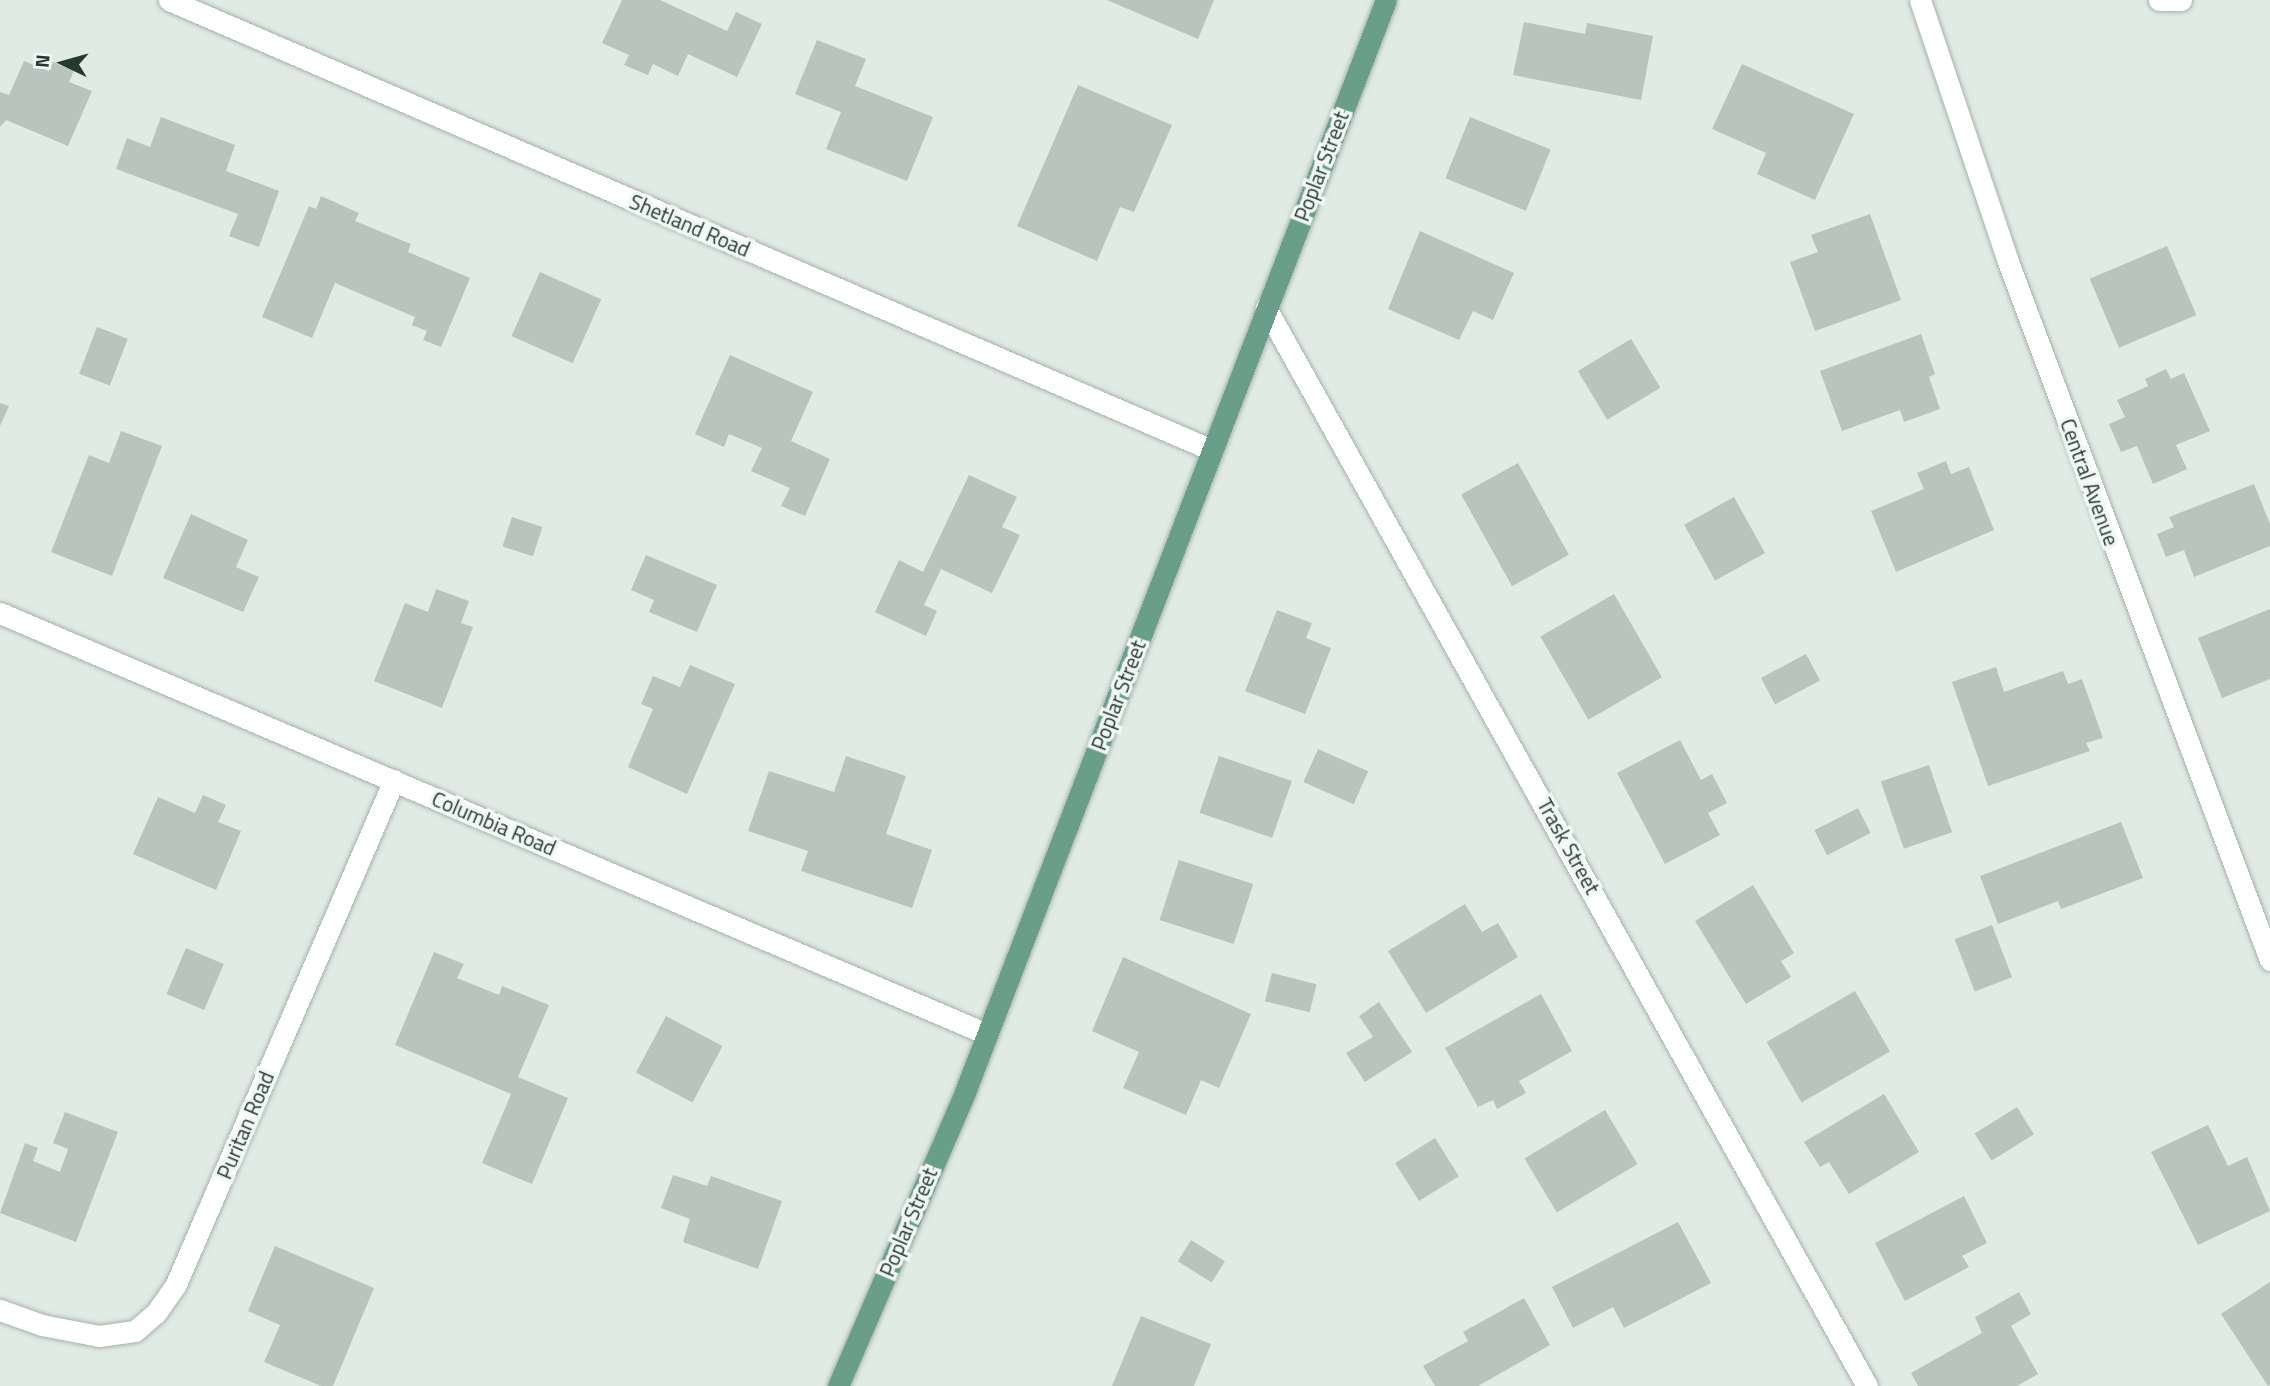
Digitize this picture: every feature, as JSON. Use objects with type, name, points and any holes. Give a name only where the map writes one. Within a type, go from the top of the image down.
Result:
[{"type":"main road","name":"Poplar Street","points":[[838,1386],[987,1034],[1386,0]]},
{"type":"street","name":"Shetland Road","points":[[169,0],[1212,450]]},
{"type":"street","name":"Central Avenue","points":[[1920,0],[2007,259],[2270,960]]},
{"type":"street","points":[[2158,0],[2181,0]]},
{"type":"street","name":"Trask Street","points":[[1266,308],[1867,1386]]},
{"type":"street","name":"Columbia Road","points":[[0,613],[987,1034]]},
{"type":"street","name":"Puritan Road","points":[[0,1310],[42,1325],[99,1336],[135,1331],[156,1313],[176,1284],[394,780]]},
{"type":"building","points":[[622,0],[660,0],[727,31],[736,12],[762,24],[737,77],[688,54],[678,76],[653,64],[648,75],[624,65],[629,55],[602,43]]},
{"type":"building","points":[[1107,0],[1214,0],[1198,39]]},
{"type":"building","points":[[1524,22],[1585,34],[1587,23],[1653,36],[1641,100],[1513,75]]},
{"type":"building","points":[[817,40],[866,59],[855,86],[933,117],[907,181],[826,149],[841,112],[795,94]]},
{"type":"building","points":[[24,61],[49,71],[53,62],[74,71],[69,82],[92,91],[68,146],[6,120],[0,127],[0,92],[9,95]]},
{"type":"building","points":[[1742,64],[1854,114],[1815,200],[1757,174],[1766,153],[1712,129]]},
{"type":"building","points":[[1078,85],[1172,125],[1134,212],[1120,207],[1097,261],[1017,226]]},
{"type":"building","points":[[161,117],[235,145],[226,171],[279,191],[259,247],[229,236],[238,214],[116,169],[127,138],[150,147]]},
{"type":"building","points":[[1470,117],[1551,150],[1526,211],[1445,178]]},
{"type":"building","points":[[321,196],[359,213],[355,221],[411,244],[408,252],[470,278],[441,347],[423,340],[427,331],[412,325],[415,317],[335,283],[312,338],[262,317],[309,206],[316,209]]},
{"type":"building","points":[[1870,214],[1901,300],[1815,331],[1790,262],[1818,252],[1811,235]]},
{"type":"building","points":[[1420,231],[1514,273],[1493,320],[1473,311],[1459,340],[1388,309]]},
{"type":"building","points":[[2167,246],[2196,315],[2119,348],[2090,279]]},
{"type":"building","points":[[540,272],[601,299],[573,363],[512,336]]},
{"type":"building","points":[[97,327],[128,339],[110,386],[79,374]]},
{"type":"building","points":[[1921,334],[1935,374],[1929,377],[1940,409],[1904,422],[1900,410],[1842,431],[1820,371]]},
{"type":"building","points":[[1631,339],[1660,388],[1607,420],[1578,371]]},
{"type":"building","points":[[730,355],[813,392],[791,441],[830,459],[805,516],[781,506],[790,488],[751,471],[762,448],[729,434],[724,447],[695,434]]},
{"type":"building","points":[[2166,369],[2171,379],[2184,373],[2210,431],[2176,445],[2187,469],[2153,484],[2137,446],[2121,452],[2109,424],[2125,417],[2117,400],[2148,386],[2145,379]]},
{"type":"building","points":[[0,403],[9,406],[0,426]]},
{"type":"building","points":[[121,431],[162,446],[112,576],[51,552],[89,455],[109,463]]},
{"type":"building","points":[[1946,461],[1951,474],[1969,467],[1994,530],[1896,572],[1871,511],[1924,489],[1917,473]]},
{"type":"building","points":[[1518,463],[1569,555],[1512,586],[1461,495]]},
{"type":"building","points":[[969,475],[1017,497],[1002,527],[1020,535],[992,593],[941,569],[924,605],[937,611],[926,636],[875,612],[899,560],[923,572]]},
{"type":"building","points":[[2254,484],[2270,524],[2270,546],[2194,577],[2184,550],[2166,557],[2157,534],[2174,527],[2169,517]]},
{"type":"building","points":[[1734,497],[1765,553],[1715,581],[1684,525]]},
{"type":"building","points":[[191,514],[248,540],[236,567],[259,577],[243,612],[163,578]]},
{"type":"building","points":[[512,517],[542,527],[533,556],[502,546]]},
{"type":"building","points":[[646,555],[717,585],[697,632],[649,612],[654,600],[631,590]]},
{"type":"building","points":[[436,589],[469,601],[461,623],[473,627],[442,708],[374,681],[405,603],[428,612]]},
{"type":"building","points":[[1614,594],[1662,677],[1588,720],[1540,636]]},
{"type":"building","points":[[2270,609],[2270,679],[2222,698],[2198,638]]},
{"type":"building","points":[[1277,610],[1312,623],[1306,638],[1331,648],[1305,714],[1245,691]]},
{"type":"building","points":[[1806,654],[1820,680],[1775,704],[1761,678]]},
{"type":"building","points":[[690,665],[735,684],[687,794],[628,767],[653,709],[641,704],[653,676],[680,687]]},
{"type":"building","points":[[1996,667],[2004,692],[2063,671],[2068,684],[2082,679],[2103,738],[2086,743],[2090,751],[1988,786],[1952,682]]},
{"type":"building","points":[[1680,740],[1701,780],[1712,774],[1727,803],[1708,813],[1720,835],[1665,864],[1617,773]]},
{"type":"building","points":[[1318,749],[1368,771],[1354,804],[1303,782]]},
{"type":"building","points":[[846,756],[906,776],[886,834],[932,850],[912,908],[801,871],[808,851],[748,831],[769,771],[834,792]]},
{"type":"building","points":[[1219,756],[1292,781],[1272,838],[1199,813]]},
{"type":"building","points":[[1929,765],[1952,832],[1904,849],[1881,782]]},
{"type":"building","points":[[203,795],[226,805],[218,822],[241,831],[216,890],[133,854],[158,797],[195,813]]},
{"type":"building","points":[[1858,808],[1871,833],[1827,855],[1814,830]]},
{"type":"building","points":[[2121,822],[2143,878],[2061,909],[2058,901],[1998,924],[1980,876]]},
{"type":"building","points":[[1179,860],[1253,884],[1234,944],[1160,920]]},
{"type":"building","points":[[1753,885],[1794,953],[1781,961],[1791,977],[1746,1004],[1695,921]]},
{"type":"building","points":[[1465,904],[1482,932],[1498,923],[1518,957],[1426,1013],[1388,951]]},
{"type":"building","points":[[1992,925],[2012,977],[1975,992],[1955,939]]},
{"type":"building","points":[[186,948],[224,964],[204,1010],[166,994]]},
{"type":"building","points":[[434,952],[464,964],[457,978],[499,995],[502,986],[549,1005],[518,1077],[568,1098],[532,1184],[482,1163],[511,1094],[395,1045]]},
{"type":"building","points":[[1123,957],[1251,1014],[1219,1088],[1201,1080],[1186,1115],[1123,1088],[1139,1052],[1092,1031]]},
{"type":"building","points":[[1272,973],[1317,984],[1310,1012],[1265,1001]]},
{"type":"building","points":[[1855,991],[1890,1052],[1802,1103],[1767,1042]]},
{"type":"building","points":[[1541,994],[1572,1051],[1519,1081],[1526,1093],[1497,1109],[1493,1100],[1478,1107],[1445,1048]]},
{"type":"building","points":[[1379,1002],[1412,1052],[1365,1082],[1346,1053],[1373,1037],[1359,1016]]},
{"type":"building","points":[[666,1016],[723,1046],[692,1103],[636,1073]]},
{"type":"building","points":[[1884,1094],[1919,1152],[1849,1194],[1829,1162],[1820,1167],[1804,1142]]},
{"type":"building","points":[[2017,1107],[2034,1134],[1992,1161],[1975,1133]]},
{"type":"building","points":[[1605,1110],[1637,1164],[1557,1212],[1524,1158]]},
{"type":"building","points":[[65,1112],[118,1132],[76,1242],[0,1213],[25,1143],[38,1148],[33,1161],[60,1172],[68,1149],[53,1143]]},
{"type":"building","points":[[2208,1125],[2228,1166],[2247,1157],[2270,1211],[2198,1245],[2151,1152]]},
{"type":"building","points":[[1435,1138],[1459,1176],[1419,1201],[1395,1163]]},
{"type":"building","points":[[673,1175],[707,1186],[711,1176],[782,1201],[758,1269],[683,1242],[690,1219],[661,1208]]},
{"type":"building","points":[[1964,1196],[1987,1243],[1962,1256],[1969,1267],[1905,1301],[1875,1243]]},
{"type":"building","points":[[1678,1222],[1711,1283],[1624,1328],[1613,1307],[1573,1328],[1552,1287]]},
{"type":"building","points":[[1191,1240],[1225,1261],[1212,1282],[1178,1261]]},
{"type":"building","points":[[275,1246],[374,1288],[333,1386],[321,1386],[264,1362],[280,1325],[248,1311]]},
{"type":"building","points":[[2270,1282],[2270,1385],[2268,1386],[2221,1314]]},
{"type":"building","points":[[2019,1292],[2031,1314],[2011,1326],[2038,1374],[2017,1386],[1918,1386],[1911,1373],[1982,1333],[1975,1317]]},
{"type":"building","points":[[1524,1298],[1550,1345],[1478,1386],[1435,1386],[1423,1366],[1468,1341],[1463,1332]]},
{"type":"building","points":[[1141,1316],[1211,1344],[1194,1386],[1112,1386]]}]
